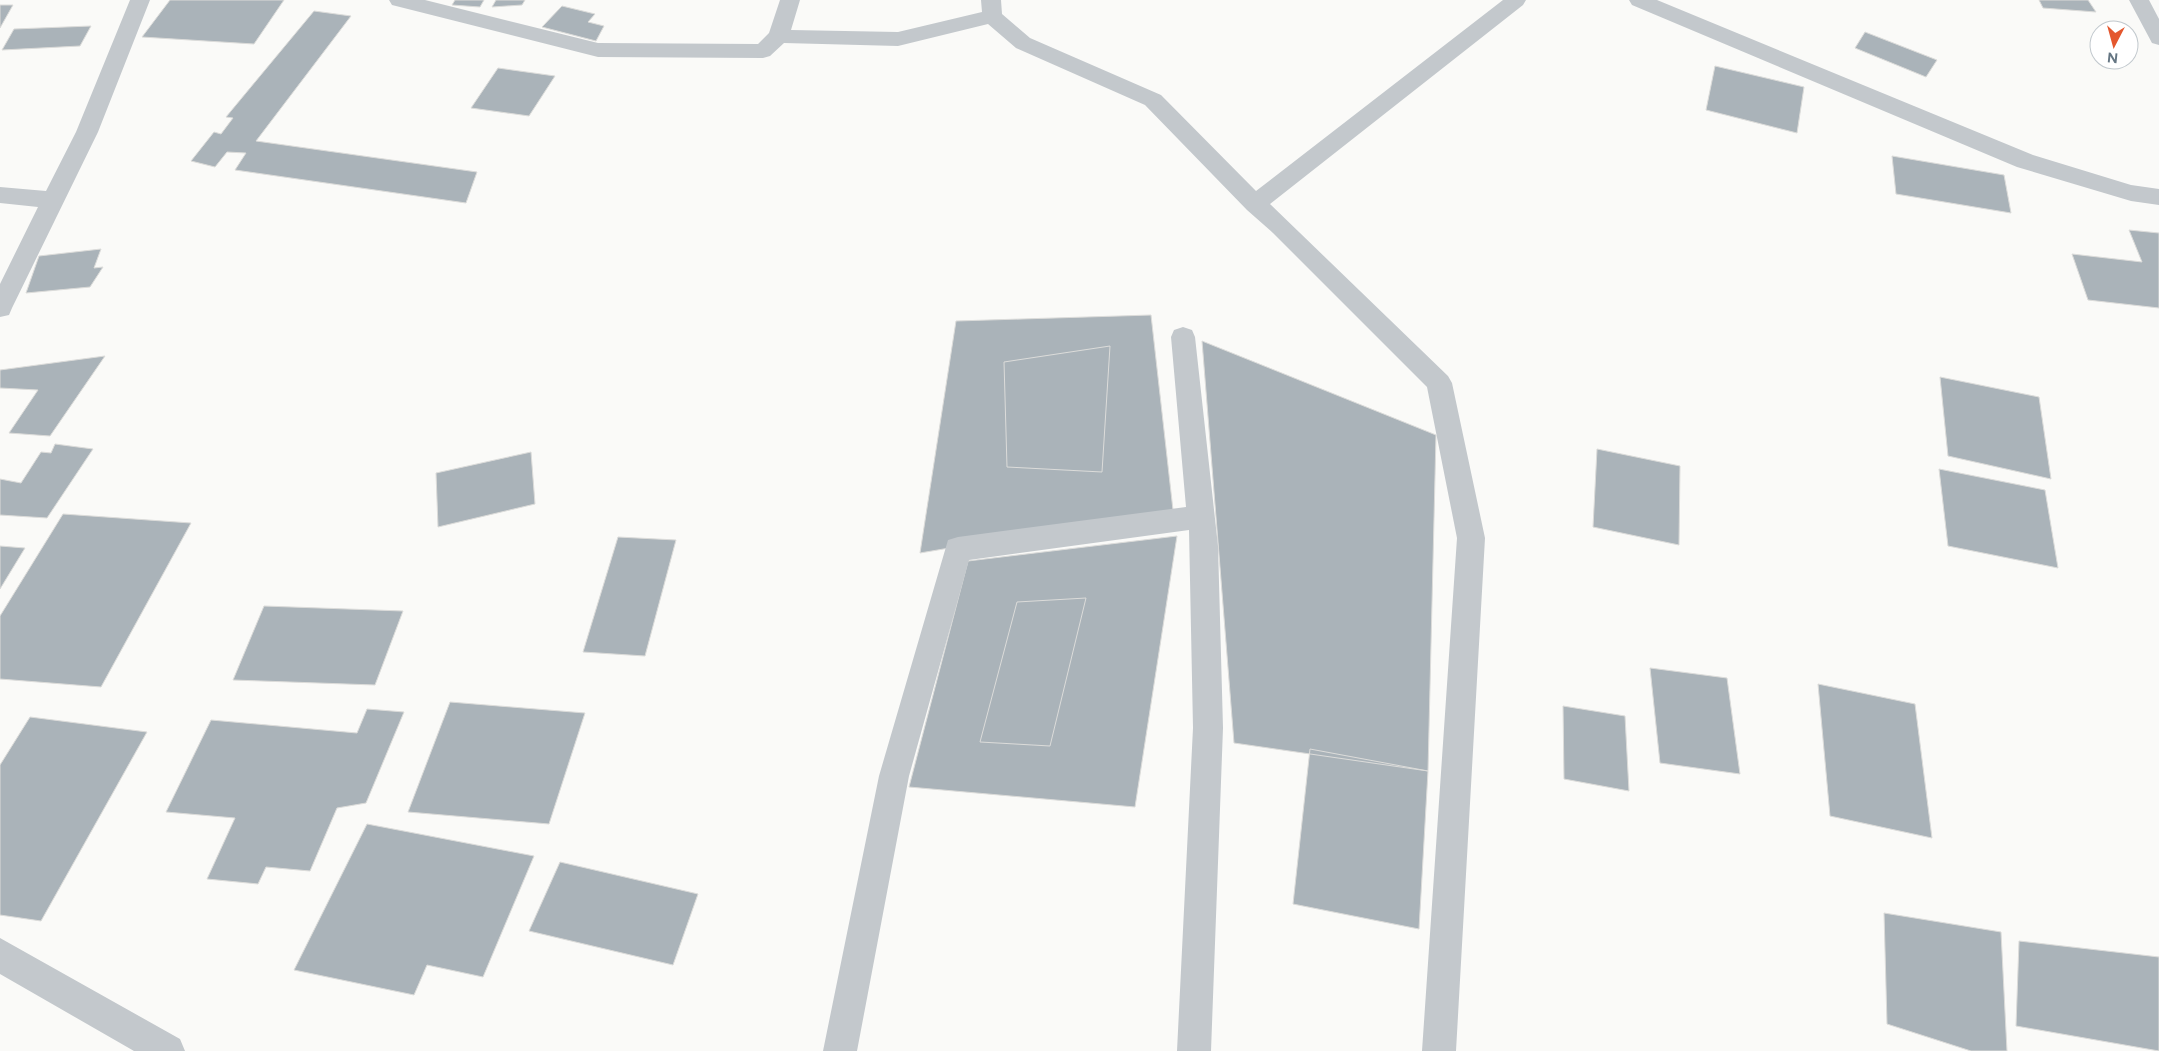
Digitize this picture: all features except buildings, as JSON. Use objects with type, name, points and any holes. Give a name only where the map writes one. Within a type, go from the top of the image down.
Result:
[{"type":"street","points":[[0,308],[87,132],[140,0]]},
{"type":"street","points":[[399,0],[598,50],[763,51],[779,36],[790,0]]},
{"type":"street","points":[[1255,204],[1516,0]]},
{"type":"street","points":[[1639,0],[2024,161],[2131,193],[2159,197]]},
{"type":"street","points":[[2139,0],[2159,38]]},
{"type":"street","points":[[779,36],[898,39],[991,8],[1023,43],[1153,100],[1255,204],[1281,227],[1439,383],[1471,538],[1439,1051]]},
{"type":"street","points":[[0,196],[54,200]]},
{"type":"street","points":[[1183,337],[1204,546],[1208,728],[1194,1051]]},
{"type":"street","points":[[840,1051],[894,776],[958,549],[1201,517]]},
{"type":"street","points":[[0,954],[168,1051]]}]
